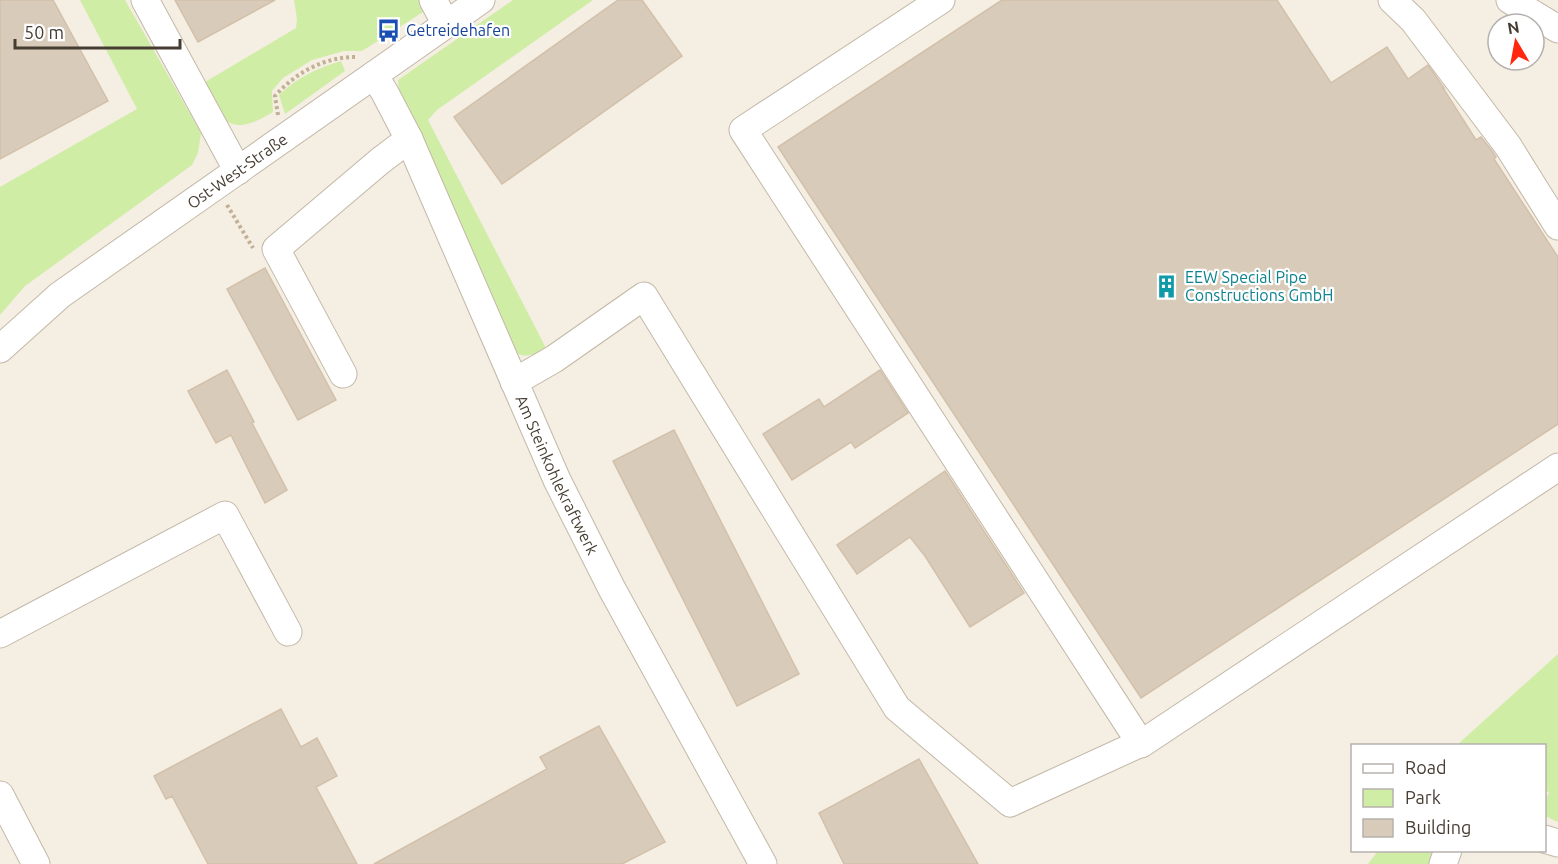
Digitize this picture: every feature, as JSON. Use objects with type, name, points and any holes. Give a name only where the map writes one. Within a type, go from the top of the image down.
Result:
[{"type":"street","points":[[145,0],[227,179]]},
{"type":"street","points":[[433,0],[446,24]]},
{"type":"street","name":"Ost-West-Straße","points":[[0,349],[60,295],[481,0]]},
{"type":"street","points":[[941,0],[743,130],[1141,743]]},
{"type":"street","points":[[1392,0],[1413,20],[1508,146],[1558,226]]},
{"type":"street","points":[[1510,0],[1558,29]]},
{"type":"street","name":"Am Steinkohlekraftwerk","points":[[374,75],[409,139],[557,480],[612,589],[763,864]]},
{"type":"street","points":[[344,374],[276,249],[409,139]]},
{"type":"street","points":[[514,382],[554,359],[644,296],[897,708],[1010,803],[1141,743],[1558,467]]},
{"type":"street","points":[[0,634],[225,515],[288,632]]},
{"type":"street","points":[[0,795],[36,864]]},
{"type":"path","points":[[290,134],[277,115],[275,96],[287,82],[318,64],[342,57],[361,57],[374,75]]},
{"type":"path","points":[[227,179],[259,258],[276,249]]},
{"type":"green space","points":[[80,0],[125,0],[201,133],[198,153],[192,165],[25,286],[0,315],[0,187],[137,109]]},
{"type":"green space","points":[[294,0],[421,0],[423,12],[362,51],[344,51],[312,60],[283,78],[272,91],[273,112],[246,124],[237,125],[229,122],[215,108],[200,85],[296,28]]},
{"type":"green space","points":[[513,0],[593,0],[437,110],[428,120],[547,350],[524,355],[515,353],[504,345],[399,94],[398,80]]},
{"type":"green space","points":[[341,61],[345,71],[285,114],[279,95],[308,74]]},
{"type":"green space","points":[[1558,654],[1558,822],[1546,816],[1546,800],[1549,792],[1546,791],[1546,744],[1458,744]]},
{"type":"green space","points":[[1377,852],[1437,852],[1432,864],[1368,864]]},
{"type":"building","points":[[0,0],[53,0],[108,101],[0,159]]},
{"type":"building","points":[[175,0],[275,0],[198,42]]},
{"type":"building","points":[[618,0],[642,0],[682,56],[502,184],[454,117]]},
{"type":"building","name":"EEW Special Pipe Constructions GmbH","points":[[1002,0],[1277,0],[1331,83],[1387,47],[1408,79],[1428,65],[1476,140],[1481,137],[1492,151],[1496,157],[1494,159],[1558,257],[1558,424],[1141,698],[778,147]]},
{"type":"building","points":[[265,268],[336,400],[298,420],[227,289]]},
{"type":"building","points":[[227,370],[287,490],[265,503],[231,435],[216,443],[188,391]]},
{"type":"building","points":[[880,370],[908,413],[855,448],[851,442],[792,480],[763,434],[819,399],[824,407]]},
{"type":"building","points":[[674,430],[799,674],[737,706],[613,461]]},
{"type":"building","points":[[945,471],[1024,593],[970,627],[925,556],[910,537],[857,574],[837,545]]},
{"type":"building","points":[[281,709],[301,747],[317,738],[337,776],[316,787],[357,864],[208,864],[172,796],[166,799],[154,776]]},
{"type":"building","points":[[599,726],[665,842],[622,864],[374,864],[547,769],[540,757]]},
{"type":"building","points":[[919,759],[978,864],[844,864],[819,813]]},
{"type":"place","name":"Getreidehafen","points":[[388,30]]},
{"type":"place","name":"EEW Special Pipe Constructions GmbH","points":[[1167,286]]}]
